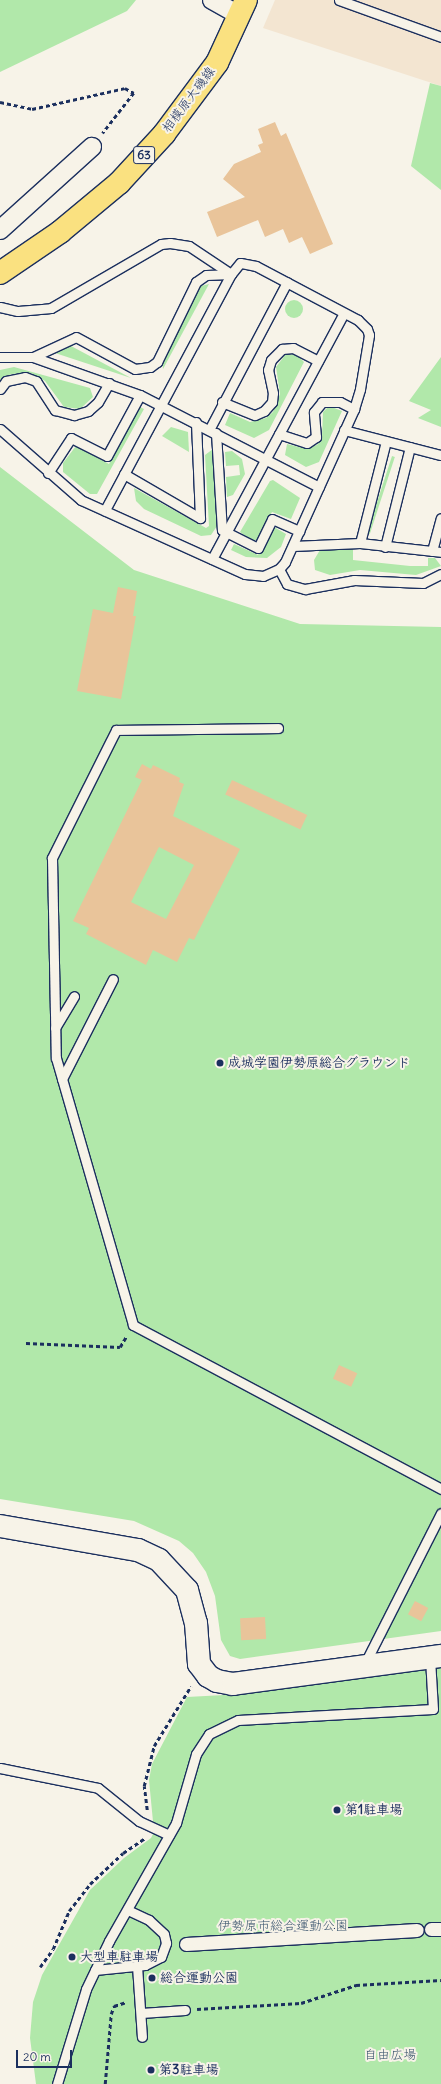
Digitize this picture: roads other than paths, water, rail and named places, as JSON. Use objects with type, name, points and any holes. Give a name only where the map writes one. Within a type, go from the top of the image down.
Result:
[{"type":"main road","name":"相模原大磯線","points":[[0,274],[60,232],[134,167],[202,85],[217,62],[242,7]]},
{"type":"street","points":[[212,0],[242,7]]},
{"type":"street","points":[[0,230],[92,147]]},
{"type":"street","points":[[0,1526],[138,1550],[159,1560],[187,1590],[194,1617],[199,1664],[208,1676],[217,1681],[233,1684],[436,1656]]},
{"type":"street","points":[[186,1944],[430,1929]]},
{"type":"lane","points":[[339,0],[441,37]]},
{"type":"lane","points":[[0,307],[18,311],[51,308],[161,244],[170,243],[189,246],[231,274]]},
{"type":"lane","points":[[0,429],[48,473],[81,500],[254,577],[278,569],[292,546],[354,409],[369,335],[364,324],[287,282],[245,262],[231,274],[105,510]]},
{"type":"lane","points":[[33,357],[76,337],[135,369],[150,367],[157,362],[196,282],[206,275],[231,274]]},
{"type":"lane","points":[[287,282],[222,402],[213,432],[222,530],[258,548],[272,519],[299,531]]},
{"type":"lane","points":[[212,559],[344,312]]},
{"type":"lane","points":[[222,402],[255,415],[264,411],[272,402],[273,392],[268,370],[271,360],[282,349],[293,348],[318,361]]},
{"type":"lane","points":[[0,357],[33,357],[109,382],[140,394],[161,403],[319,487]]},
{"type":"lane","points":[[0,389],[6,381],[25,377],[36,381],[55,410],[74,415],[88,411],[98,402],[109,382]]},
{"type":"lane","points":[[48,473],[71,438],[107,456],[140,394]]},
{"type":"lane","points":[[279,434],[307,443],[316,436],[314,412],[322,402],[340,402],[354,409]]},
{"type":"lane","points":[[124,474],[200,518],[196,422]]},
{"type":"lane","points":[[344,430],[441,455]]},
{"type":"lane","points":[[360,544],[386,441]]},
{"type":"lane","points":[[385,546],[410,447]]},
{"type":"lane","points":[[292,546],[360,544],[437,552],[441,518]]},
{"type":"lane","points":[[278,569],[287,584],[305,589],[354,580],[423,583],[441,574]]},
{"type":"lane","points":[[278,728],[116,730],[52,858],[56,1058],[133,1325],[441,1490]]},
{"type":"lane","points":[[62,1079],[113,979]]},
{"type":"lane","points":[[55,1028],[74,996]]},
{"type":"lane","points":[[364,1665],[441,1513]]},
{"type":"lane","points":[[57,2084],[86,1989],[169,1835],[185,1795],[196,1754],[209,1734],[217,1728],[238,1720],[433,1709],[436,1656]]},
{"type":"lane","points":[[0,1768],[98,1788],[139,1821],[169,1835]]},
{"type":"lane","points":[[95,1970],[137,1966],[157,1961],[166,1943],[158,1927],[128,1910]]},
{"type":"lane","points":[[137,1966],[142,2037]]},
{"type":"lane","points":[[141,2012],[185,2010]]},
{"type":"place","name":"成城学園伊勢原総合グラウンド","points":[[220,1063]]},
{"type":"place","name":"第1駐車場","points":[[337,1810]]},
{"type":"place","name":"大型車駐車場","points":[[72,1957]]},
{"type":"place","name":"総合運動公園","points":[[152,1978]]},
{"type":"place","name":"第3駐車場","points":[[151,2070]]},
{"type":"park label","name":"伊勢原市総合運動公園","points":[[283,1926]]},
{"type":"park label","name":"自由広場","points":[[390,2055]]}]
